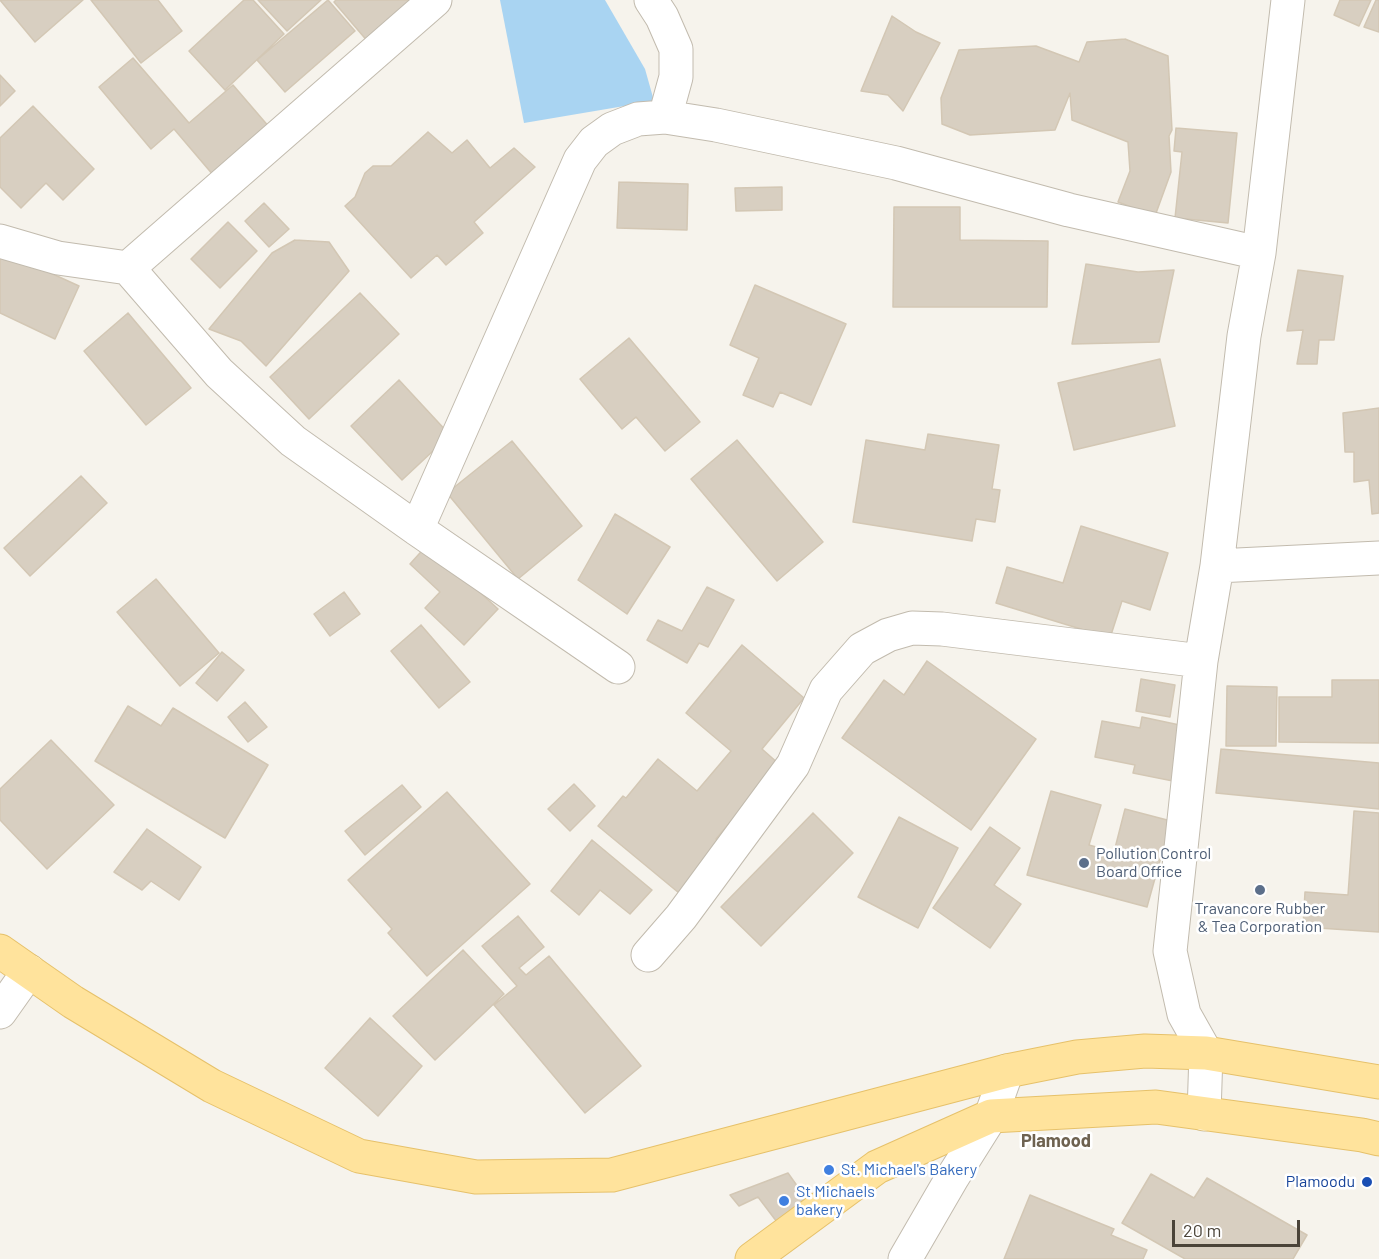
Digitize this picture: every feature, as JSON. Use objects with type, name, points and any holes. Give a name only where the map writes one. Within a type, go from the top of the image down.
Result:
[{"type":"main road","points":[[0,951],[73,1002],[212,1086],[359,1156],[476,1178],[612,1175],[1006,1071],[1077,1057],[1145,1051],[1206,1053],[1379,1082]]},
{"type":"main road","points":[[752,1259],[877,1167],[991,1116],[1156,1107],[1379,1139]]},
{"type":"street","points":[[128,268],[435,0]]},
{"type":"street","points":[[651,0],[662,17],[676,49],[676,77],[665,117]]},
{"type":"street","points":[[1204,1114],[1206,1053],[1184,1014],[1170,951],[1201,661],[1217,566],[1244,336],[1259,253],[1288,0]]},
{"type":"street","points":[[417,530],[580,160],[594,142],[612,129],[638,119],[665,117],[716,125],[896,163],[1069,210],[1259,253]]},
{"type":"street","points":[[0,241],[58,258],[128,268],[219,373],[293,441],[417,530],[618,666]]},
{"type":"street","points":[[1217,566],[1379,558]]},
{"type":"street","points":[[648,955],[681,917],[793,765],[826,690],[862,649],[888,635],[912,628],[942,629],[1201,661]]},
{"type":"street","points":[[0,1012],[29,971]]},
{"type":"street","points":[[905,1259],[991,1116],[1006,1071]]},
{"type":"water","points":[[500,0],[605,0],[645,69],[654,101],[524,123]]},
{"type":"building","points":[[0,0],[83,0],[35,42]]},
{"type":"building","points":[[91,0],[158,0],[182,31],[141,63]]},
{"type":"building","points":[[244,0],[253,0],[284,34],[225,90],[189,51]]},
{"type":"building","points":[[258,0],[321,0],[287,31]]},
{"type":"building","points":[[328,0],[355,31],[285,92],[257,60]]},
{"type":"building","points":[[336,0],[421,0],[369,43],[334,2]]},
{"type":"building","points":[[1340,0],[1371,0],[1359,26],[1334,15]]},
{"type":"building","points":[[1376,0],[1379,0],[1379,32],[1364,27]]},
{"type":"building","points":[[892,16],[916,32],[940,43],[903,111],[888,95],[861,91]]},
{"type":"building","points":[[1125,39],[1168,56],[1172,130],[1169,136],[1171,172],[1155,216],[1118,202],[1130,171],[1128,142],[1072,120],[1070,93],[1055,130],[970,135],[942,124],[941,98],[959,50],[1036,46],[1079,62],[1087,42]]},
{"type":"building","points":[[133,58],[189,123],[233,85],[270,128],[214,176],[174,129],[151,149],[99,87]]},
{"type":"building","points":[[0,75],[15,91],[0,106]]},
{"type":"building","points":[[33,106],[94,169],[63,200],[46,183],[21,208],[0,187],[0,138]]},
{"type":"building","points":[[1176,128],[1237,133],[1228,223],[1175,218],[1182,152],[1174,151]]},
{"type":"building","points":[[428,132],[452,153],[467,140],[490,168],[514,148],[535,167],[474,222],[483,233],[446,265],[437,255],[411,278],[345,206],[355,197],[365,173],[373,166],[391,166]]},
{"type":"building","points":[[619,182],[688,184],[687,230],[617,228]]},
{"type":"building","points":[[782,187],[782,210],[736,211],[735,188]]},
{"type":"building","points":[[264,203],[289,229],[269,247],[245,221]]},
{"type":"building","points":[[894,207],[960,207],[960,240],[1048,241],[1047,307],[893,307]]},
{"type":"building","points":[[228,222],[257,251],[220,288],[191,259]]},
{"type":"building","points":[[295,240],[329,242],[349,271],[266,366],[241,341],[209,329],[272,253]]},
{"type":"building","points":[[0,250],[79,286],[55,339],[0,313]]},
{"type":"building","points":[[1086,264],[1138,272],[1174,270],[1159,342],[1072,344]]},
{"type":"building","points":[[1298,270],[1343,276],[1334,340],[1319,340],[1317,364],[1297,364],[1303,330],[1287,331]]},
{"type":"building","points":[[755,285],[846,324],[811,405],[780,392],[773,407],[743,395],[759,358],[730,345]]},
{"type":"building","points":[[360,293],[399,334],[309,419],[270,377]]},
{"type":"building","points":[[128,313],[191,388],[146,425],[84,351]]},
{"type":"building","points":[[629,338],[700,422],[665,451],[636,417],[622,429],[580,379]]},
{"type":"building","points":[[1160,359],[1175,426],[1074,450],[1058,383]]},
{"type":"building","points":[[399,380],[450,435],[402,480],[351,426]]},
{"type":"building","points":[[1379,408],[1379,513],[1372,514],[1369,480],[1354,482],[1354,452],[1345,452],[1343,413]]},
{"type":"building","points":[[928,434],[999,445],[992,489],[1000,490],[995,522],[976,519],[972,541],[853,522],[866,440],[925,450]]},
{"type":"building","points":[[737,440],[823,542],[777,581],[691,479]]},
{"type":"building","points":[[512,441],[582,526],[518,579],[447,493]]},
{"type":"building","points":[[81,476],[107,503],[30,576],[4,548]]},
{"type":"building","points":[[615,514],[670,547],[627,614],[578,580]]},
{"type":"building","points":[[1081,526],[1168,553],[1150,610],[1122,601],[1110,638],[996,603],[1007,567],[1063,583]]},
{"type":"building","points":[[428,544],[498,609],[464,645],[425,608],[440,592],[410,564]]},
{"type":"building","points":[[156,579],[219,653],[180,686],[117,612]]},
{"type":"building","points":[[707,587],[734,600],[708,647],[699,643],[687,663],[647,640],[658,620],[682,631]]},
{"type":"building","points":[[344,592],[360,614],[330,636],[314,614]]},
{"type":"building","points":[[421,625],[470,682],[439,708],[391,651]]},
{"type":"building","points":[[742,645],[804,698],[762,749],[779,764],[716,839],[721,843],[679,893],[598,826],[623,796],[626,798],[658,759],[697,791],[731,751],[686,713]]},
{"type":"building","points":[[222,652],[244,670],[217,701],[196,683]]},
{"type":"building","points":[[927,661],[1036,739],[971,830],[842,738],[884,680],[904,695]]},
{"type":"building","points":[[1141,679],[1175,685],[1170,717],[1136,711]]},
{"type":"building","points":[[1332,680],[1379,680],[1379,743],[1279,742],[1279,697],[1332,697]]},
{"type":"building","points":[[1227,686],[1277,687],[1276,746],[1226,746]]},
{"type":"building","points":[[245,702],[267,727],[248,742],[228,717]]},
{"type":"building","points":[[128,706],[161,726],[173,708],[268,765],[225,838],[95,761]]},
{"type":"building","points":[[1142,717],[1189,727],[1178,782],[1133,773],[1135,765],[1095,757],[1102,721],[1140,728]]},
{"type":"building","points":[[51,740],[114,805],[47,869],[0,820],[0,789]]},
{"type":"building","points":[[1221,749],[1379,763],[1379,809],[1216,793]]},
{"type":"building","points":[[574,784],[595,806],[570,831],[548,809]]},
{"type":"building","points":[[402,785],[421,807],[365,855],[345,831]]},
{"type":"building","points":[[1051,791],[1101,805],[1089,845],[1114,852],[1125,809],[1171,821],[1147,907],[1027,875]]},
{"type":"building","points":[[447,792],[530,884],[427,976],[388,933],[392,929],[348,880]]},
{"type":"building","points":[[1354,811],[1379,813],[1379,932],[1303,927],[1305,892],[1348,895]]},
{"type":"building","points":[[813,813],[853,853],[761,946],[721,907]]},
{"type":"building","points":[[899,817],[958,848],[918,928],[858,897]]},
{"type":"building","points":[[990,827],[1020,848],[994,885],[1021,904],[990,948],[933,908]]},
{"type":"building","points":[[147,829],[201,867],[179,900],[151,881],[142,890],[114,872]]},
{"type":"building","points":[[592,840],[652,890],[630,914],[600,890],[579,915],[551,891]]},
{"type":"building","points":[[518,916],[544,947],[519,968],[526,975],[549,956],[641,1066],[585,1113],[494,1005],[517,986],[482,946]]},
{"type":"building","points":[[463,950],[504,994],[435,1060],[393,1016]]},
{"type":"building","points":[[370,1018],[422,1066],[378,1116],[325,1068]]},
{"type":"building","name":"St Michaels bakery","points":[[788,1173],[810,1204],[780,1226],[758,1197],[739,1206],[730,1195]]},
{"type":"building","points":[[1151,1174],[1194,1198],[1207,1178],[1307,1235],[1293,1259],[1185,1259],[1122,1223]]},
{"type":"building","points":[[1030,1195],[1114,1229],[1111,1235],[1147,1250],[1143,1259],[1004,1259]]},
{"type":"place","name":"Pollution Control Board Office","points":[[1084,863]]},
{"type":"place","name":"Travancore Rubber & Tea Corporation","points":[[1260,890]]},
{"type":"place","name":"St. Michael's Bakery","points":[[829,1170]]},
{"type":"place","name":"Plamoodu","points":[[1367,1182]]},
{"type":"place","name":"St Michaels bakery","points":[[784,1201]]},
{"type":"district","name":"Plamood","points":[[1056,1141]]}]
